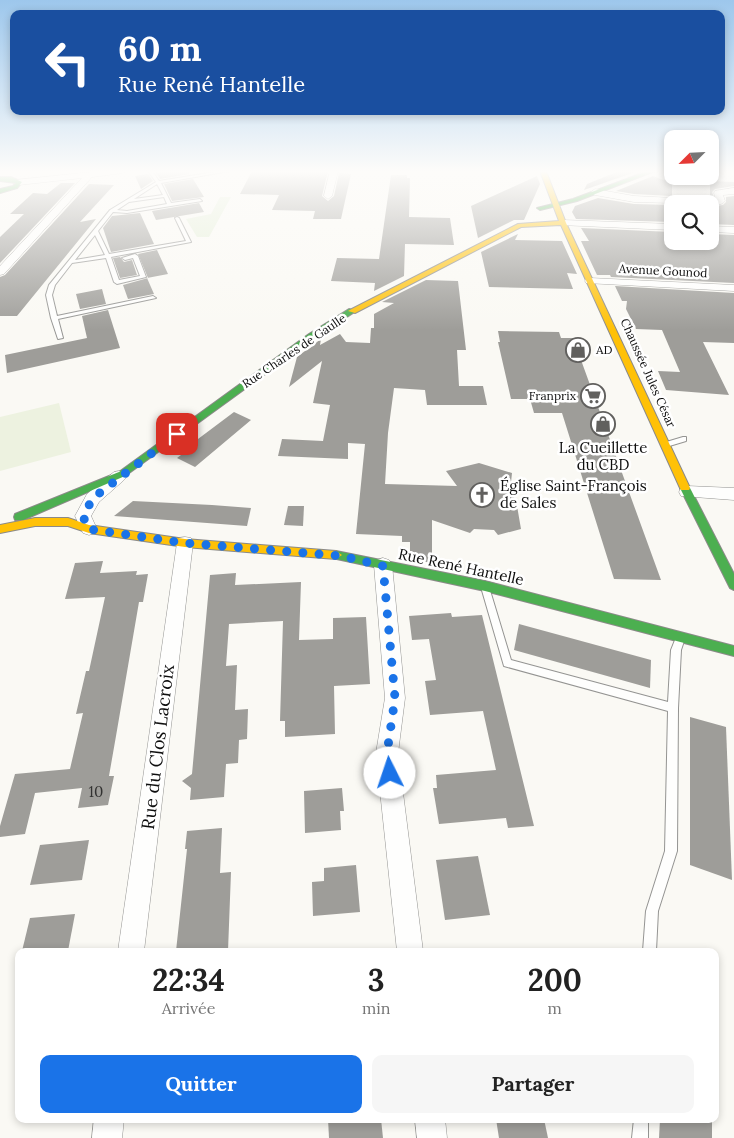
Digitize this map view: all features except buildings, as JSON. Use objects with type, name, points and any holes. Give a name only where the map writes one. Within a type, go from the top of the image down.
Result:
[{"type":"street","points":[[0,272],[44,224]]},
{"type":"street","name":"Rue Charles de Gaulle","points":[[88,529],[83,516],[93,498],[122,474],[312,336],[367,302],[520,225],[539,224]]},
{"type":"street","name":"Chaussée Jules César","points":[[564,224],[590,281],[596,304],[734,586]]},
{"type":"street","points":[[593,224],[664,227]]},
{"type":"street","points":[[719,229],[734,230]]},
{"type":"street","name":"Avenue Gounod","points":[[590,281],[734,288]]},
{"type":"street","name":"Rue Charles de Gaulle","points":[[0,524],[122,474]]},
{"type":"street","points":[[688,492],[734,494]]},
{"type":"street","name":"Rue René Hantelle","points":[[0,529],[35,522],[68,522],[88,529],[185,543],[342,556],[485,586],[734,651]]},
{"type":"street","name":"Rue du Clos Lacroix","points":[[131,948],[185,543]]},
{"type":"street","points":[[383,566],[395,698],[387,753],[410,948]]},
{"type":"street","points":[[107,1138],[109,1123]]},
{"type":"street","points":[[430,1123],[432,1138]]},
{"type":"lane","points":[[60,338],[49,295],[52,285],[101,224]]},
{"type":"lane","points":[[109,258],[189,242],[181,224]]},
{"type":"lane","points":[[70,262],[109,258],[135,256],[143,277],[117,282],[109,258],[96,231]]},
{"type":"lane","points":[[54,318],[153,298]]},
{"type":"lane","points":[[666,445],[683,439]]},
{"type":"lane","points":[[485,586],[507,663],[673,708]]},
{"type":"lane","points":[[650,948],[652,911],[671,851],[673,708],[676,650],[680,637]]},
{"type":"lane","points":[[640,1138],[641,1123]]},
{"type":"green space","points":[[189,224],[216,224],[209,237],[197,237]]},
{"type":"green space","points":[[59,403],[71,452],[0,471],[0,417]]},
{"type":"traffic: fast","points":[[19,517],[122,474],[312,336],[352,311]]},
{"type":"traffic: fast","points":[[685,488],[734,585]]},
{"type":"traffic: fast","points":[[336,555],[485,586],[734,651]]},
{"type":"traffic: slow","points":[[352,311],[520,225],[539,224]]},
{"type":"traffic: slow","points":[[564,224],[685,488]]},
{"type":"traffic: slow","points":[[0,529],[35,522],[68,522],[89,529],[185,543],[336,555]]},
{"type":"place","name":"AD","points":[[578,350]]},
{"type":"place","name":"Franprix","points":[[593,396]]},
{"type":"place","name":"La Cueillette du CBD","points":[[603,424]]},
{"type":"place","name":"Église Saint-François de Sales","points":[[482,495]]},
{"type":"route","points":[[177,434],[122,474],[93,498],[83,516],[88,529],[185,543],[342,556],[383,566],[395,698],[387,753],[390,773]]}]
